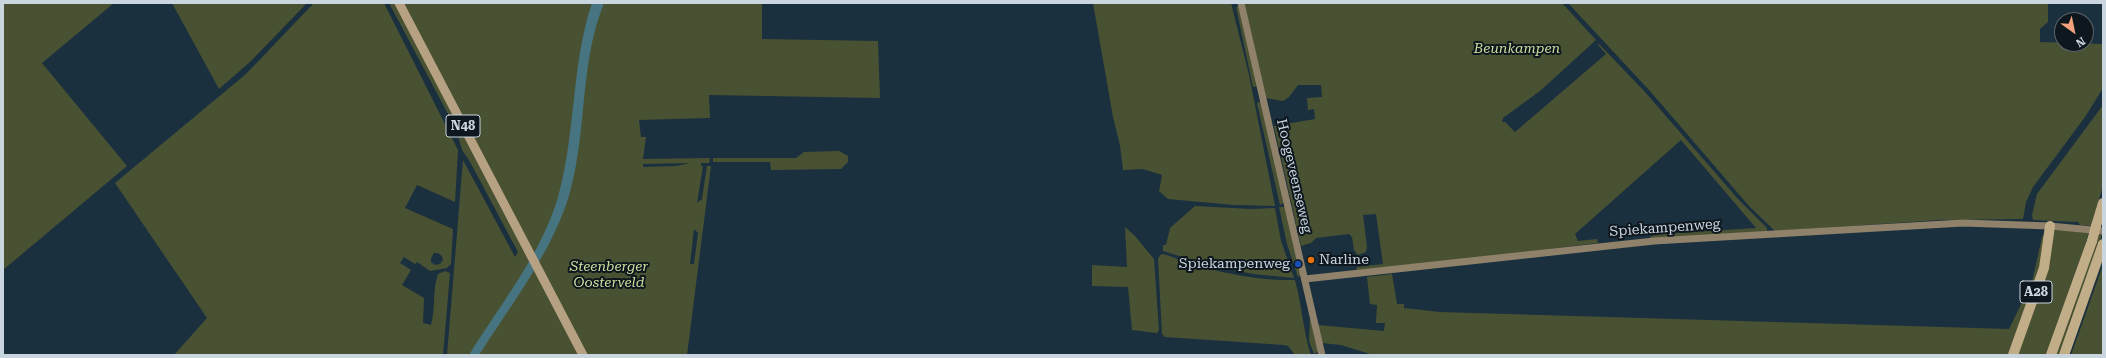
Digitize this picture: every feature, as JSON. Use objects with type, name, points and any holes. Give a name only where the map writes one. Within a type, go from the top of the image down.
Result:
[{"type":"highway","name":"N48","points":[[399,3],[583,355]]},
{"type":"highway","name":"A28","points":[[2051,355],[2092,241],[2103,203]]},
{"type":"highway","name":"A28","points":[[2013,355],[2044,268],[2050,226]]},
{"type":"highway","points":[[2064,355],[2103,244]]},
{"type":"main road","name":"Hoogeveenseweg","points":[[1241,3],[1322,355]]},
{"type":"main road","name":"Spiekampenweg","points":[[1305,279],[1654,241],[1963,223],[2050,226],[2103,231]]},
{"type":"green space","points":[[3,3],[114,3],[42,63],[127,166],[3,270]]},
{"type":"green space","points":[[172,3],[307,3],[251,61],[219,89]]},
{"type":"green space","points":[[314,3],[384,3],[458,150],[455,202],[417,185],[405,208],[453,229],[451,264],[447,268],[430,271],[417,262],[415,264],[404,257],[400,263],[411,270],[402,285],[424,298],[423,323],[431,325],[435,287],[438,274],[445,271],[450,273],[443,355],[174,355],[207,318],[115,183],[246,74]],"holes":[[[434,253],[438,253],[442,256],[443,260],[440,264],[435,265],[431,262],[431,258]]]},
{"type":"green space","name":"Steenberger Oosterveld","points":[[389,3],[762,3],[762,39],[878,41],[880,98],[709,95],[710,118],[639,120],[641,137],[646,137],[643,159],[710,158],[709,163],[701,163],[701,166],[703,166],[697,203],[702,199],[707,166],[711,166],[687,355],[447,355],[463,160],[515,257],[518,252],[469,160],[462,150],[456,129]],"holes":[[[690,163],[676,166],[643,167],[643,164]],[[694,229],[698,233],[694,264],[690,264]]]},
{"type":"green space","points":[[1093,3],[1231,3],[1249,75],[1275,206],[1234,205],[1168,199],[1159,191],[1162,175],[1143,169],[1123,170],[1120,145],[1113,117]]},
{"type":"green space","name":"Beunkampen","points":[[1244,3],[1562,3],[1596,40],[1540,91],[1503,118],[1502,122],[1505,122],[1515,132],[1606,54],[1598,45],[1599,44],[1645,92],[1738,199],[1767,228],[1767,232],[1649,239],[1651,236],[1662,234],[1756,228],[1681,140],[1575,234],[1578,241],[1597,239],[1598,243],[1356,272],[1357,267],[1383,264],[1376,214],[1363,215],[1367,247],[1366,252],[1358,255],[1354,250],[1352,237],[1349,234],[1316,238],[1311,243],[1301,246],[1274,126],[1315,119],[1314,109],[1308,110],[1307,98],[1322,97],[1321,85],[1298,85],[1289,97],[1283,101],[1266,98]]},
{"type":"green space","points":[[1568,3],[2048,3],[2048,22],[2040,29],[2040,42],[2054,42],[2054,52],[2094,52],[2094,44],[2103,44],[2103,88],[2085,117],[2033,187],[2026,202],[2023,219],[1940,220],[1775,231],[1749,206],[1650,91]]},
{"type":"green space","points":[[1239,6],[1258,86],[1253,87],[1236,7]]},
{"type":"green space","points":[[1261,101],[1285,202],[1280,205],[1257,103]]},
{"type":"green space","points":[[2103,105],[2103,186],[2091,226],[2080,225],[2078,222],[2033,220],[2032,215],[2037,194]]},
{"type":"green space","points":[[839,151],[848,156],[848,162],[841,169],[771,170],[770,162],[713,162],[713,158],[796,158],[804,152]]},
{"type":"green space","points":[[1195,206],[1251,209],[1275,208],[1281,241],[1294,278],[1253,274],[1205,264],[1163,251],[1163,245],[1166,245],[1170,228]]},
{"type":"green space","points":[[1279,207],[1285,207],[1301,275],[1298,277],[1287,244]]},
{"type":"green space","points":[[1125,227],[1135,236],[1154,259],[1159,330],[1157,333],[1132,330],[1128,287],[1092,286],[1092,265],[1127,267]]},
{"type":"green space","points":[[2057,229],[2089,231],[2082,258],[2047,355],[2014,355],[2053,232]]},
{"type":"green space","points":[[2046,233],[2043,259],[2009,355],[1373,355],[1341,345],[1322,343],[1318,325],[1384,331],[1385,323],[1376,323],[1377,305],[1370,304],[1367,277],[1392,274],[1397,304],[1404,304],[1404,308],[1440,312],[2009,329],[2032,282],[2042,237]]},
{"type":"green space","points":[[2099,233],[2102,233],[2100,243],[2060,355],[2054,355]]},
{"type":"green space","points":[[1163,254],[1195,265],[1232,274],[1257,278],[1295,280],[1311,355],[1295,355],[1288,346],[1284,345],[1165,337],[1162,334],[1158,259],[1160,255]]},
{"type":"green space","points":[[2103,265],[2103,355],[2071,355]]},
{"type":"green space","points":[[1310,316],[1318,352],[1314,354],[1309,341]]},
{"type":"shaded area","points":[[592,3],[604,3],[596,25],[591,48],[587,71],[580,142],[571,188],[564,209],[555,231],[532,274],[479,355],[469,355],[531,258],[551,218],[564,173],[580,51]]},
{"type":"place","name":"Narline","points":[[1311,260]]},
{"type":"place","name":"Spiekampenweg","points":[[1298,264]]}]
